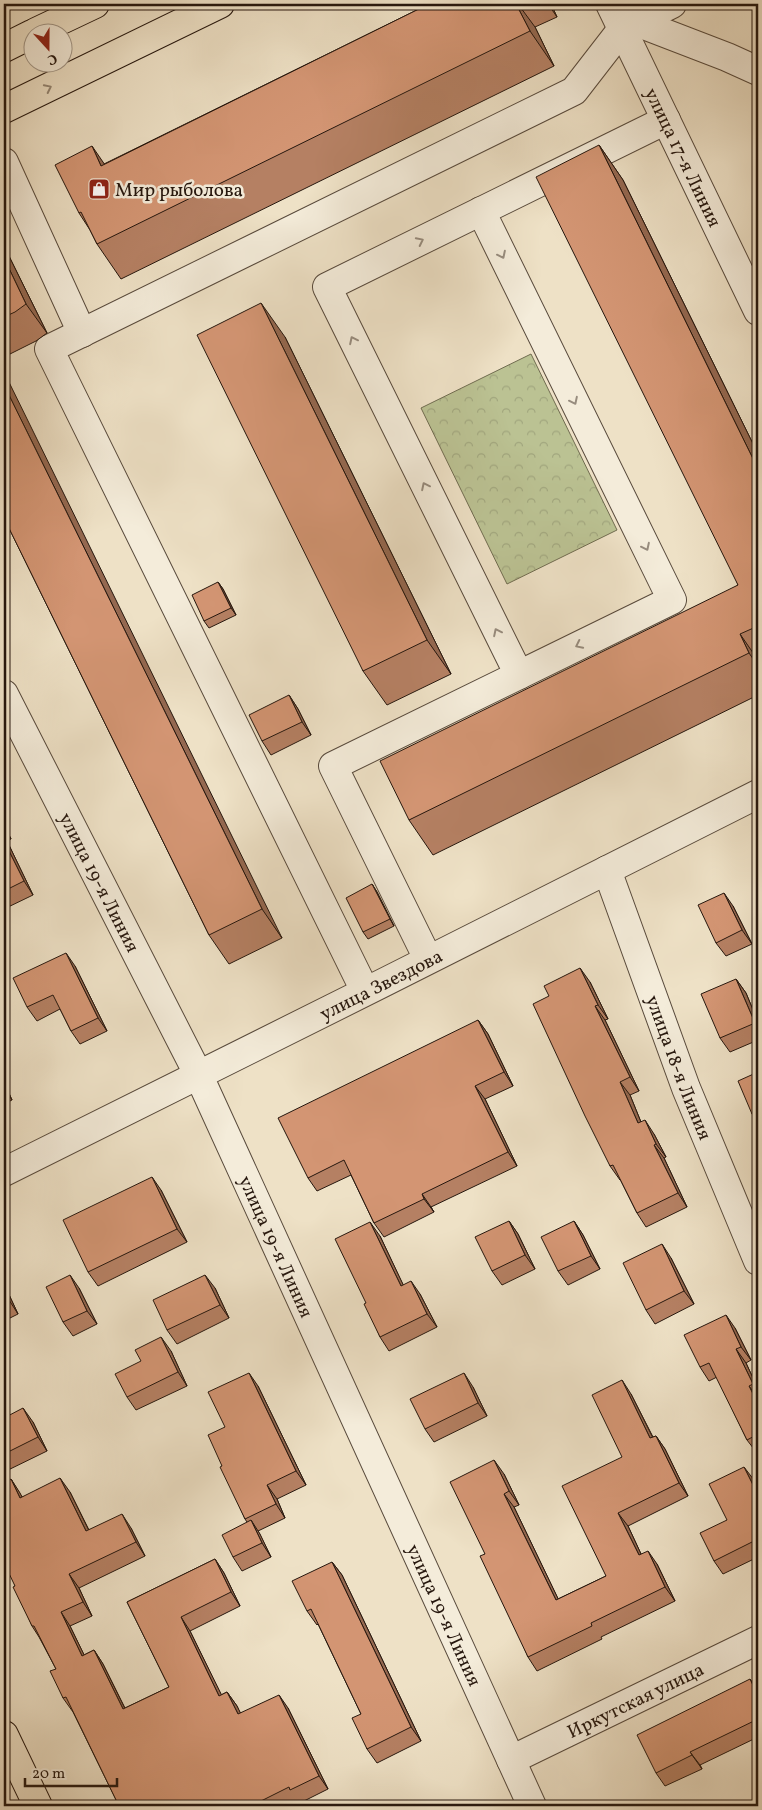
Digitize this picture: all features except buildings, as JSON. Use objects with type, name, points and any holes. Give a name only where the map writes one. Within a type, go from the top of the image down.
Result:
[{"type":"main road","points":[[57,22],[95,4]]},
{"type":"main road","points":[[4,109],[220,4]]},
{"type":"main road","points":[[4,48],[22,39]]},
{"type":"main road","points":[[4,1735],[38,1806]]},
{"type":"street","name":"улица 17-я Линия","points":[[610,4],[629,25],[666,120],[758,311]]},
{"type":"street","points":[[365,991],[49,349],[574,91],[629,25],[672,4]]},
{"type":"street","points":[[629,25],[727,57],[758,71]]},
{"type":"street","points":[[519,675],[327,287],[666,120]]},
{"type":"street","points":[[4,162],[82,333]]},
{"type":"street","points":[[428,959],[333,766],[672,600],[481,211]]},
{"type":"street","name":"улица 19-я Линия","points":[[4,694],[199,1076],[532,1806]]},
{"type":"street","name":"улица Звездова","points":[[4,1172],[199,1076],[758,794]]},
{"type":"street","name":"улица 18-я Линия","points":[[607,870],[686,1088],[758,1261]]},
{"type":"street","name":"Иркутская улица","points":[[511,1760],[758,1640]]},
{"type":"green space","points":[[531,354],[617,530],[507,584],[421,408]]},
{"type":"place","name":"Мир рыболова","points":[[99,189]]}]
